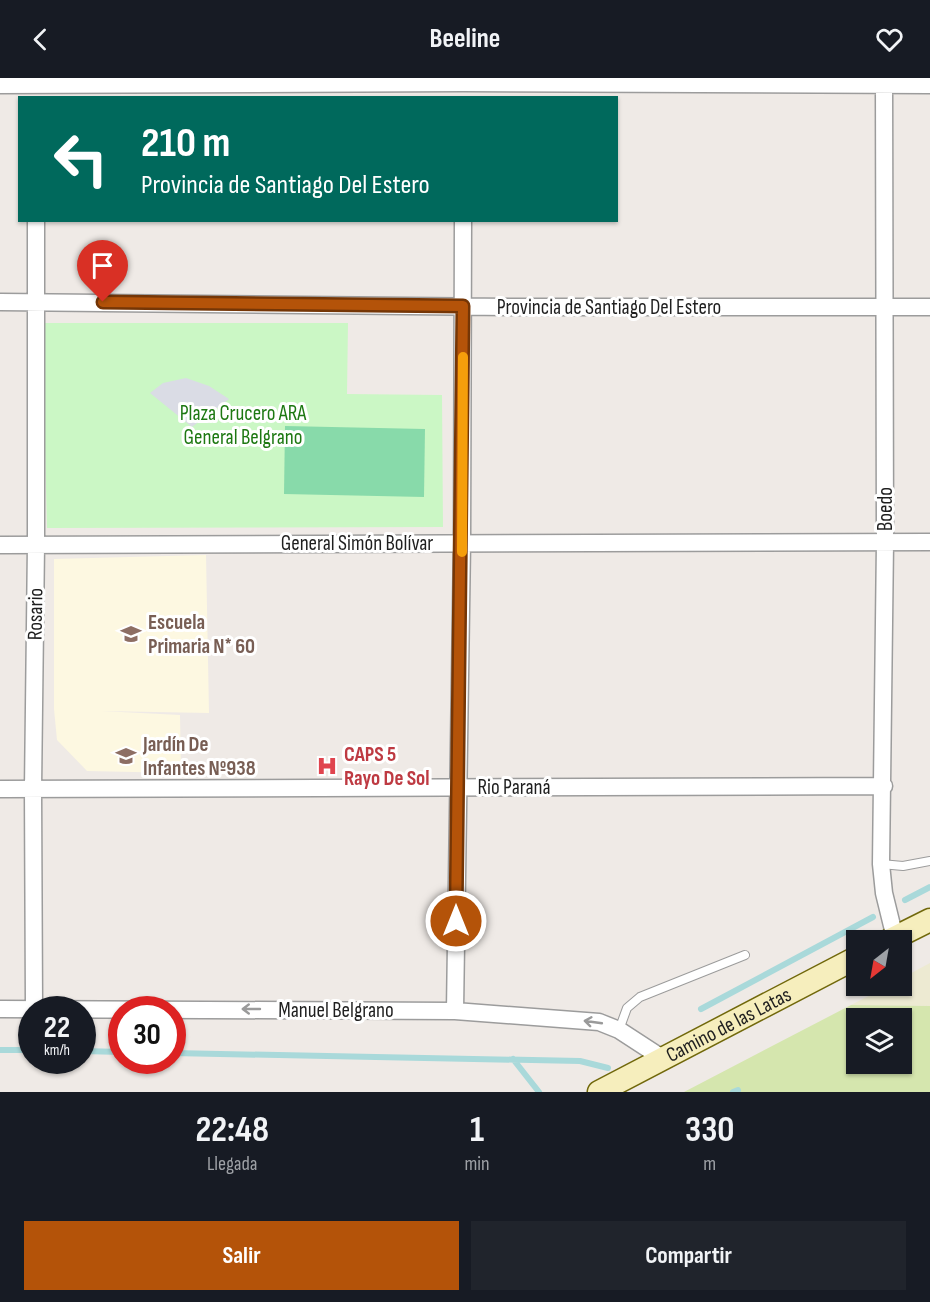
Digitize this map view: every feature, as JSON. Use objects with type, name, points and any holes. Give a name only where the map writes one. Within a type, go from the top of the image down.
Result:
[{"type":"main road","points":[[911,930],[930,920]]},
{"type":"main road","name":"Camino de las Latas","points":[[599,1092],[846,963]]},
{"type":"street","points":[[0,85],[463,86],[884,82],[930,86]]},
{"type":"street","name":"Boedo","points":[[884,82],[885,543],[884,786],[881,864],[891,930]]},
{"type":"street","name":"Rosario","points":[[34,996],[36,222]]},
{"type":"street","points":[[455,1011],[462,543],[463,222]]},
{"type":"street","name":"Provincia de Santiago Del Estero","points":[[0,302],[930,307]]},
{"type":"street","name":"General Simón Bolívar","points":[[0,545],[930,543]]},
{"type":"street","name":"Rio Paraná","points":[[0,789],[884,786]]},
{"type":"street","name":"Manuel Belgrano","points":[[0,1009],[18,1008]]},
{"type":"street","name":"Manuel Belgrano","points":[[96,1008],[455,1011],[599,1022],[619,1030],[662,1058]]},
{"type":"lane","points":[[881,864],[903,866],[930,861]]},
{"type":"lane","points":[[619,1030],[627,1008],[640,997],[746,956]]},
{"type":"shaded area","points":[[186,378],[209,386],[229,399],[192,427],[150,393],[163,383]]},
{"type":"shaded area","name":"Escuela Primaria N* 60","points":[[206,555],[209,713],[101,711],[180,715],[181,773],[87,771],[57,740],[54,709],[54,559]]},
{"type":"shaded area","points":[[930,963],[930,1006],[851,1005],[869,996],[912,996],[912,973]]},
{"type":"green space","name":"Plaza Crucero ARA General Belgrano","points":[[42,323],[348,323],[347,394],[442,395],[443,527],[47,528]]},
{"type":"green space","points":[[285,426],[425,429],[424,497],[284,494]]},
{"type":"green space","points":[[851,1005],[930,1006],[930,1092],[684,1092]]},
{"type":"waterway","points":[[905,900],[930,887]]},
{"type":"waterway","points":[[701,1009],[873,917]]},
{"type":"waterway","points":[[0,1050],[18,1050]]},
{"type":"waterway","points":[[96,1051],[108,1052]]},
{"type":"waterway","points":[[186,1053],[580,1061],[608,1068]]},
{"type":"waterway","points":[[513,1059],[539,1092]]},
{"type":"waterway","points":[[733,1092],[738,1090]]},
{"type":"slow traffic","points":[[462,552],[463,357]]},
{"type":"place","name":"Escuela Primaria N* 60","points":[[131,634]]},
{"type":"place","name":"Jardín De Infantes Nº938","points":[[126,756]]},
{"type":"place","name":"CAPS 5 Rayo De Sol","points":[[327,766]]},
{"type":"route","points":[[103,302],[463,306],[456,921]]}]
